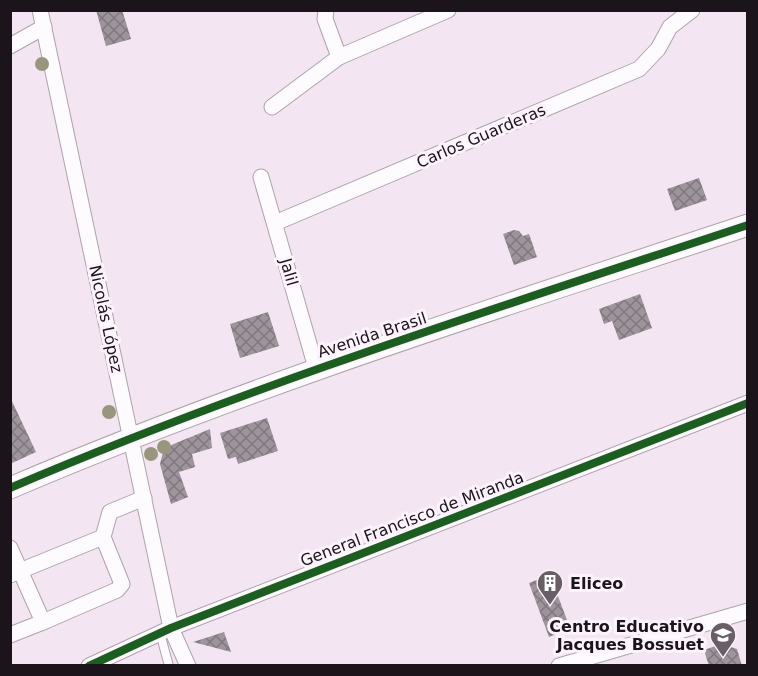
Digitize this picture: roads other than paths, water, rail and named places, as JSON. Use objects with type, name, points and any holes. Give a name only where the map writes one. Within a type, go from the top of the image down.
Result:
[{"type":"street","name":"Nicolás López","points":[[40,10],[144,498],[166,631],[188,666]]},
{"type":"street","points":[[326,10],[325,19],[339,57]]},
{"type":"street","points":[[272,107],[339,57],[448,10]]},
{"type":"street","name":"Carlos Guarderas","points":[[670,27],[671,10]]},
{"type":"street","name":"Carlos Guarderas","points":[[275,223],[639,69],[658,49],[670,27],[692,10]]},
{"type":"street","points":[[10,46],[44,27]]},
{"type":"street","name":"Jalil","points":[[261,177],[316,368]]},
{"type":"street","name":"Avenida Brasil","points":[[10,488],[131,437],[316,368],[747,225]]},
{"type":"street","name":"General Francisco de Miranda","points":[[89,666],[166,631],[747,403]]},
{"type":"street","points":[[10,635],[117,590],[122,584],[103,537],[110,512],[144,498]]},
{"type":"street","points":[[15,573],[103,537]]},
{"type":"street","points":[[10,548],[15,573],[43,622]]},
{"type":"street","points":[[559,666],[609,658],[747,611]]},
{"type":"lane","points":[[166,631],[169,666]]},
{"type":"place","name":"Eliceo","points":[[550,606]]},
{"type":"place","name":"Centro Educativo Jacques Bossuet","points":[[723,658]]}]
